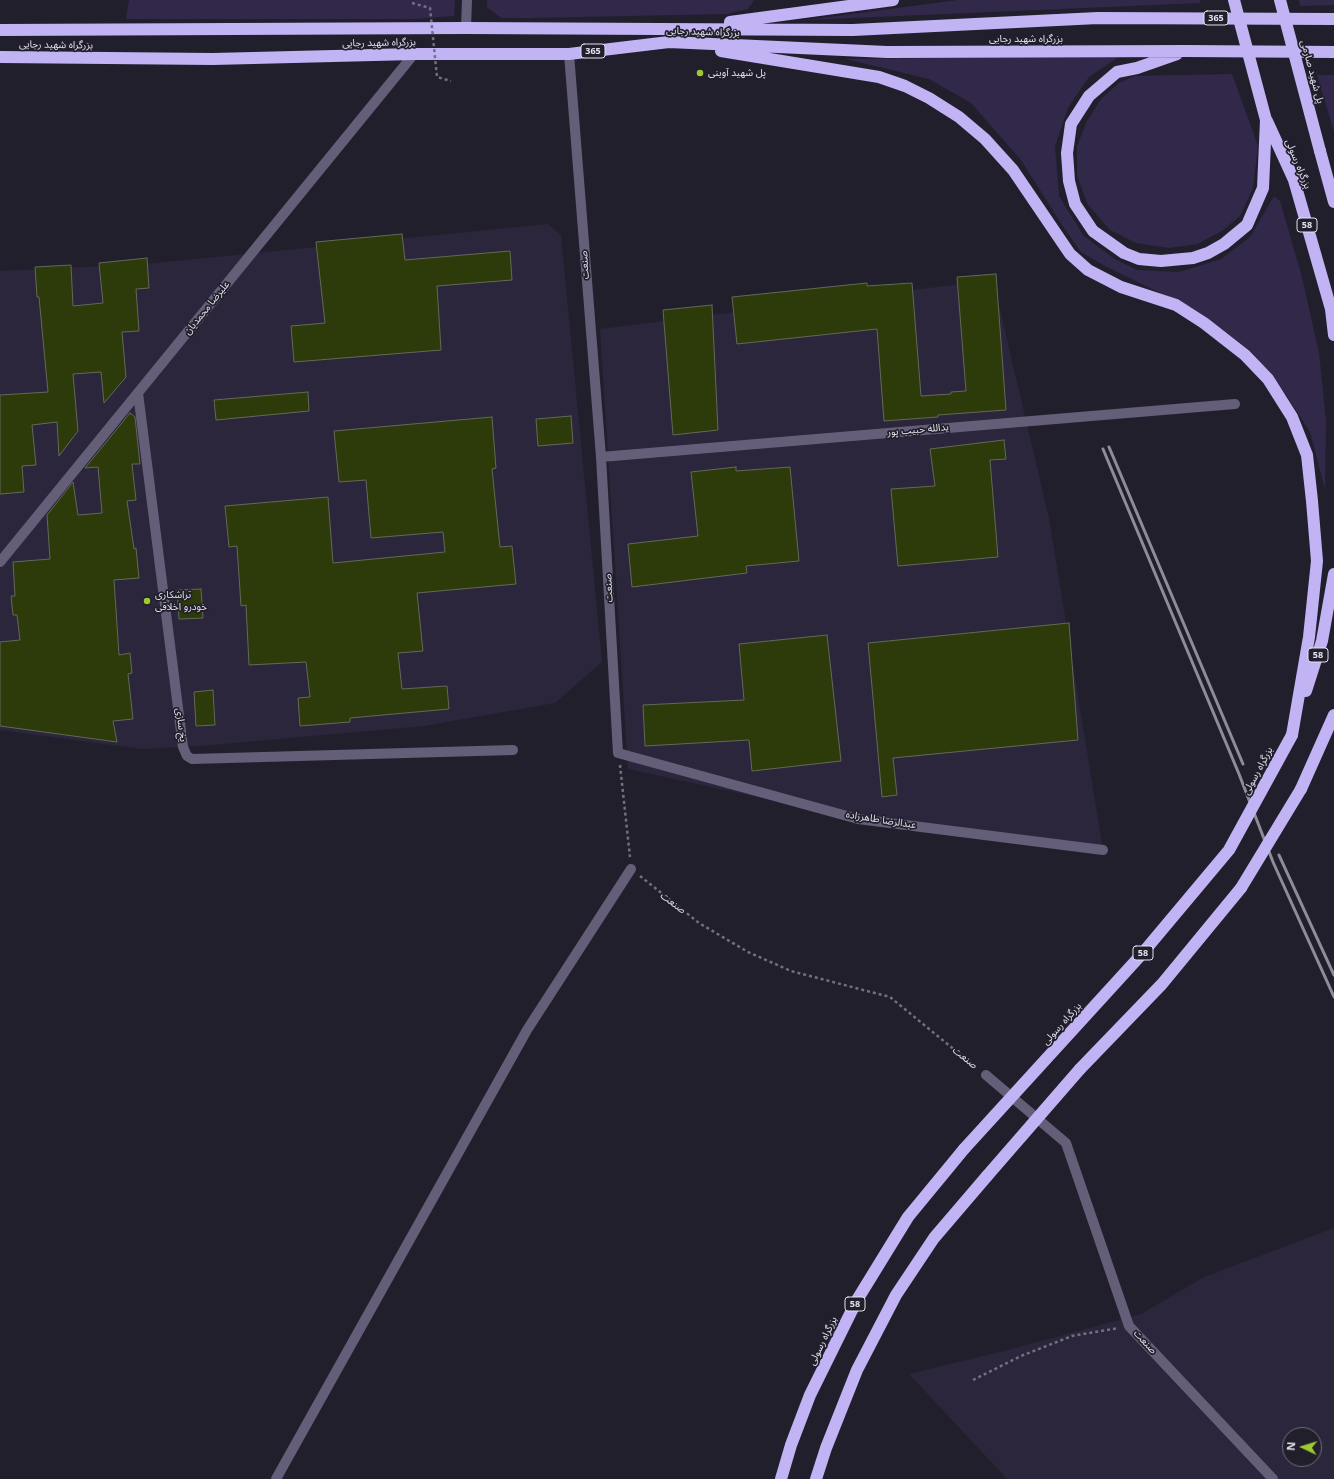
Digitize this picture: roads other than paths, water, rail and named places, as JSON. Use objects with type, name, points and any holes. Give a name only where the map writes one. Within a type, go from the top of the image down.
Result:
[{"type":"highway","points":[[683,29],[893,0]]},
{"type":"highway","name":"58","points":[[1234,0],[1266,120]]},
{"type":"highway","name":"پل شهید صارمی","points":[[1280,0],[1320,151]]},
{"type":"highway","name":"بزرگراه شهید رجایی","points":[[0,30],[466,28],[853,30],[1098,18],[1334,18]]},
{"type":"highway","name":"بزرگراه شهید رجایی","points":[[0,57],[213,59],[414,54],[569,54],[669,42],[887,52],[1334,52]]},
{"type":"highway","points":[[669,42],[879,77],[905,86],[929,98],[959,117],[985,139],[1013,170],[1070,254],[1088,270],[1121,287],[1176,305],[1204,323],[1245,355],[1268,379],[1292,417],[1307,455],[1317,561],[1309,636],[1292,735]]},
{"type":"highway","points":[[1186,51],[1137,68],[1117,72],[1089,96],[1071,124],[1067,153],[1069,182],[1075,204],[1093,231],[1124,253],[1139,259],[1161,261],[1192,258],[1208,253],[1224,244],[1247,225],[1263,188],[1266,120]]},
{"type":"highway","name":"بزرگراه رسولی","points":[[1266,120],[1294,180],[1331,310],[1334,335]]},
{"type":"highway","points":[[1320,151],[1334,177]]},
{"type":"highway","points":[[1320,151],[1334,202]]},
{"type":"highway","name":"بزرگراه رسولی","points":[[781,1479],[791,1445],[810,1395],[857,1300],[908,1217],[964,1149],[1142,955],[1229,850],[1292,735],[1322,641],[1334,574]]},
{"type":"highway","points":[[816,1479],[826,1448],[857,1370],[896,1295],[934,1238],[1080,1069],[1162,984],[1241,888],[1301,789],[1334,715]]},
{"type":"street","points":[[466,28],[467,0]]},
{"type":"street","name":"علیرضا محمدیان","points":[[0,562],[414,54]]},
{"type":"street","name":"صنعت","points":[[569,54],[601,457],[618,753]]},
{"type":"street","name":"یخ سازی","points":[[138,392],[183,747],[187,756],[192,759],[513,750]]},
{"type":"street","name":"یدالله حبیب پور","points":[[601,457],[1235,404]]},
{"type":"street","name":"عبدالرضا طاهرزاده","points":[[618,753],[858,819],[1103,850]]},
{"type":"street","points":[[276,1479],[527,1030],[631,869]]},
{"type":"street","name":"صنعت","points":[[986,1076],[1066,1143],[1129,1326],[1273,1479]]},
{"type":"railway","points":[[1109,447],[1243,764]]},
{"type":"railway","points":[[1103,449],[1239,774],[1273,862],[1334,997]]},
{"type":"railway","points":[[1279,855],[1334,975]]},
{"type":"place","name":"پل شهید آوینی","points":[[700,73]]},
{"type":"place","name":"تراشکاری خودرو اخلاقی","points":[[147,601]]}]
